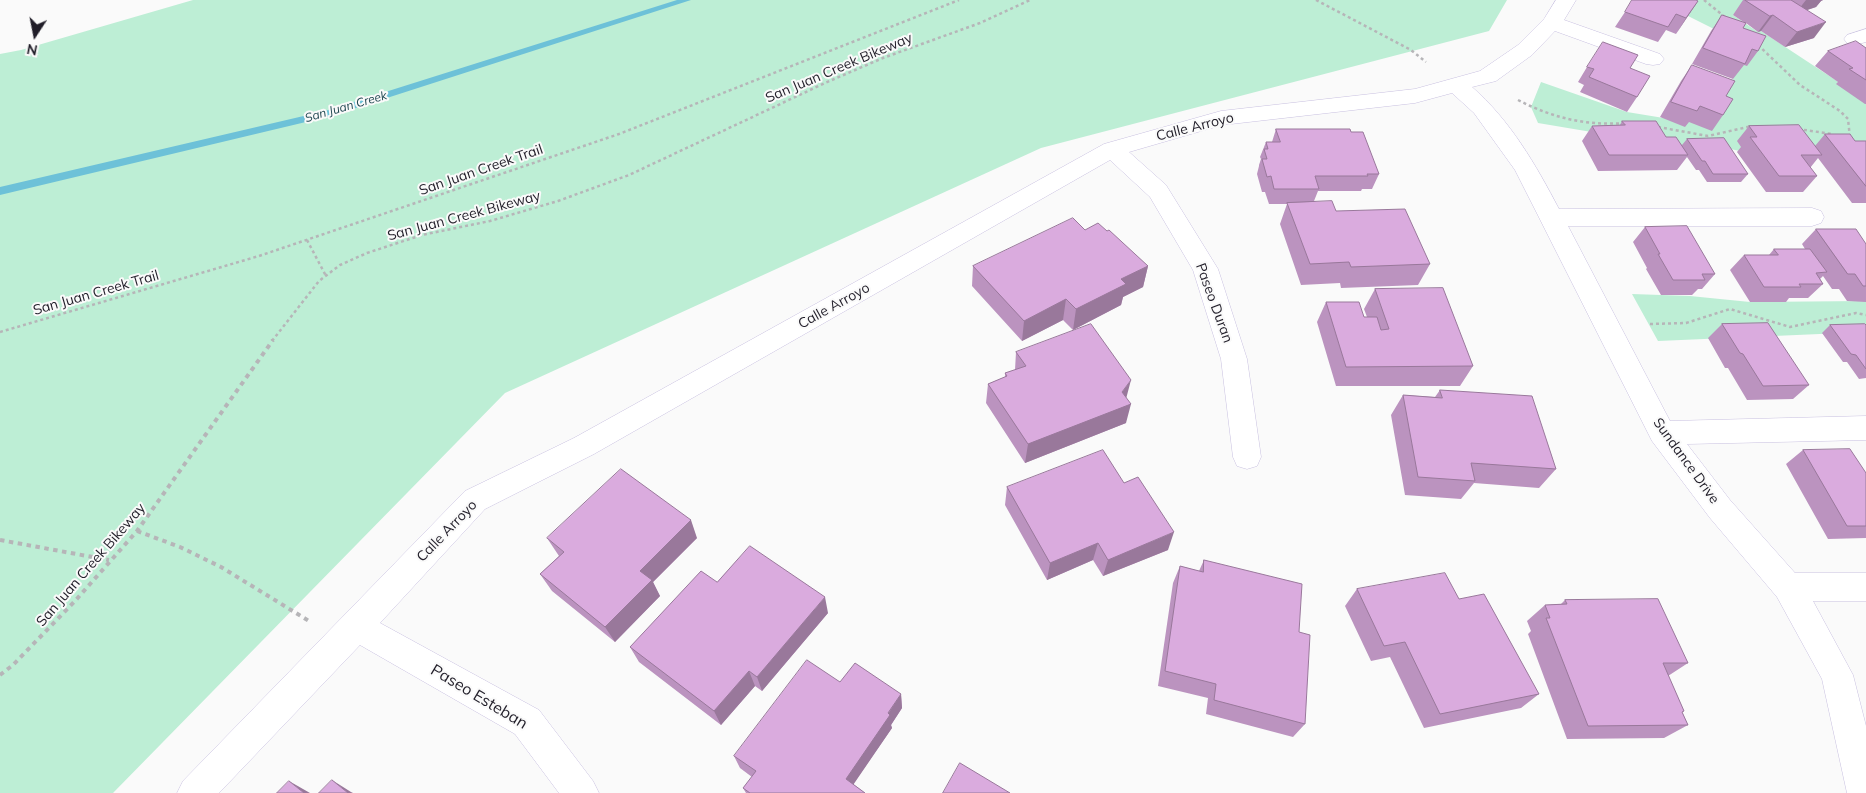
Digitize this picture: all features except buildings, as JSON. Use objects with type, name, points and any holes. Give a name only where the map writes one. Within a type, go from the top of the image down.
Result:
[{"type":"street","name":"Calle Arroyo","points":[[195,793],[475,500],[584,446],[1112,149],[1221,118],[1415,96],[1488,76],[1525,50],[1552,23],[1566,0]]},
{"type":"street","points":[[1552,23],[1653,59]]},
{"type":"street","name":"Sundance Drive","points":[[1456,85],[1482,108],[1525,167],[1662,433],[1720,509],[1788,587],[1837,675],[1861,762],[1865,793]]},
{"type":"street","name":"Paseo Duran","points":[[1112,149],[1158,191],[1205,268],[1234,359],[1247,456]]},
{"type":"street","points":[[1551,218],[1812,218]]},
{"type":"street","points":[[1662,433],[1866,428]]},
{"type":"street","points":[[1788,587],[1866,587]]},
{"type":"street","name":"Paseo Esteban","points":[[348,633],[527,722],[581,793]]},
{"type":"path","name":"San Juan Creek Trail","points":[[0,332],[259,256],[619,134],[958,0]]},
{"type":"path","name":"San Juan Creek Bikeway","points":[[0,675],[13,665],[75,601],[137,531],[288,318],[326,276],[340,265],[367,253],[422,234],[490,221],[558,202],[629,175],[825,83],[884,58],[980,23],[1030,0]]},
{"type":"path","points":[[1316,0],[1411,50],[1456,85]]},
{"type":"path","points":[[1704,0],[1726,18]]},
{"type":"path","points":[[1754,42],[1800,85],[1840,111],[1848,120],[1850,139]]},
{"type":"path","points":[[1510,96],[1541,112],[1564,120],[1590,125],[1627,123]]},
{"type":"path","points":[[1656,127],[1708,136],[1753,126]]},
{"type":"path","points":[[1789,128],[1833,135]]},
{"type":"path","points":[[1841,137],[1858,142]]},
{"type":"path","points":[[307,240],[326,276]]},
{"type":"path","points":[[1650,324],[1686,323],[1730,309],[1790,327],[1856,313],[1866,315]]},
{"type":"path","points":[[137,531],[180,546],[222,566],[348,633]]},
{"type":"path","points":[[0,540],[110,560]]},
{"type":"green space","points":[[193,0],[1507,0],[1489,31],[1041,148],[505,393],[113,793],[0,793],[0,54],[21,50]]},
{"type":"green space","points":[[1645,0],[1758,0],[1733,15],[1758,32],[1761,31],[1840,83],[1866,104],[1866,157],[1738,141],[1744,152],[1717,146],[1681,147],[1538,123],[1531,107],[1541,82],[1627,112],[1688,122],[1715,112],[1741,64],[1734,39],[1688,16]]},
{"type":"green space","points":[[1632,294],[1690,296],[1750,302],[1866,301],[1866,332],[1658,341]]},
{"type":"waterway","name":"San Juan Creek","points":[[0,191],[327,114],[686,0]]}]
